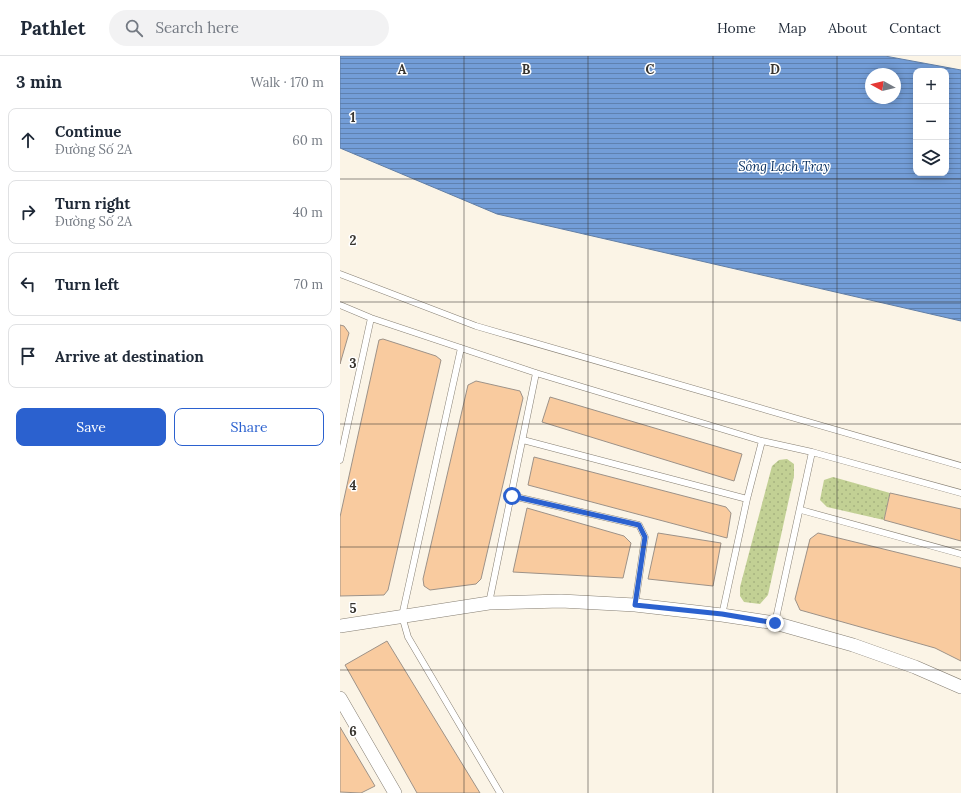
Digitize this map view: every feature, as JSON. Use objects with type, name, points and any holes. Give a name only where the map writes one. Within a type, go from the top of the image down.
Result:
[{"type":"street","points":[[340,626],[489,603],[561,601],[635,605],[722,614],[775,623],[853,645],[915,667],[961,687]]},
{"type":"street","points":[[340,698],[395,793]]},
{"type":"lane","points":[[340,274],[476,326],[961,466]]},
{"type":"lane","points":[[340,305],[371,318],[536,373],[762,441],[812,452],[961,493]]},
{"type":"lane","points":[[340,460],[371,318]]},
{"type":"lane","points":[[460,348],[402,616],[408,637],[500,793]]},
{"type":"lane","points":[[489,603],[536,373]]},
{"type":"lane","points":[[523,440],[747,499]]},
{"type":"lane","points":[[722,614],[747,499],[762,441]]},
{"type":"lane","points":[[775,623],[801,510],[812,452]]},
{"type":"lane","points":[[512,496],[639,525],[645,537],[635,605]]},
{"type":"lane","points":[[801,510],[961,554]]},
{"type":"green space","points":[[787,459],[794,464],[794,476],[768,595],[760,604],[744,602],[740,596],[740,587],[772,466],[779,460]]},
{"type":"green space","points":[[833,477],[890,493],[884,520],[827,507],[820,500],[824,480]]},
{"type":"water","name":"Sông Lạch Tray","points":[[340,56],[885,56],[961,70],[961,321],[497,214],[340,148]]},
{"type":"building","points":[[340,325],[344,326],[349,333],[340,364]]},
{"type":"building","points":[[383,339],[436,356],[441,360],[388,590],[384,595],[340,596],[340,517],[379,340]]},
{"type":"building","points":[[476,381],[520,391],[523,398],[481,579],[476,584],[430,590],[424,586],[423,579],[468,385]]},
{"type":"building","points":[[550,397],[742,454],[734,481],[542,422]]},
{"type":"building","points":[[534,457],[726,507],[731,513],[727,538],[528,485]]},
{"type":"building","points":[[890,493],[961,509],[961,541],[884,520]]},
{"type":"building","points":[[527,508],[624,536],[631,543],[623,578],[513,572]]},
{"type":"building","points":[[658,533],[721,543],[713,586],[648,579]]},
{"type":"building","points":[[818,533],[961,568],[961,661],[935,648],[800,610],[795,599],[810,539]]},
{"type":"building","points":[[387,641],[480,793],[417,793],[345,665]]},
{"type":"building","points":[[340,727],[375,786],[361,793],[340,792]]},
{"type":"route","points":[[512,496],[632,522],[639,525],[643,530],[645,537],[635,605],[722,614],[775,623]]}]
